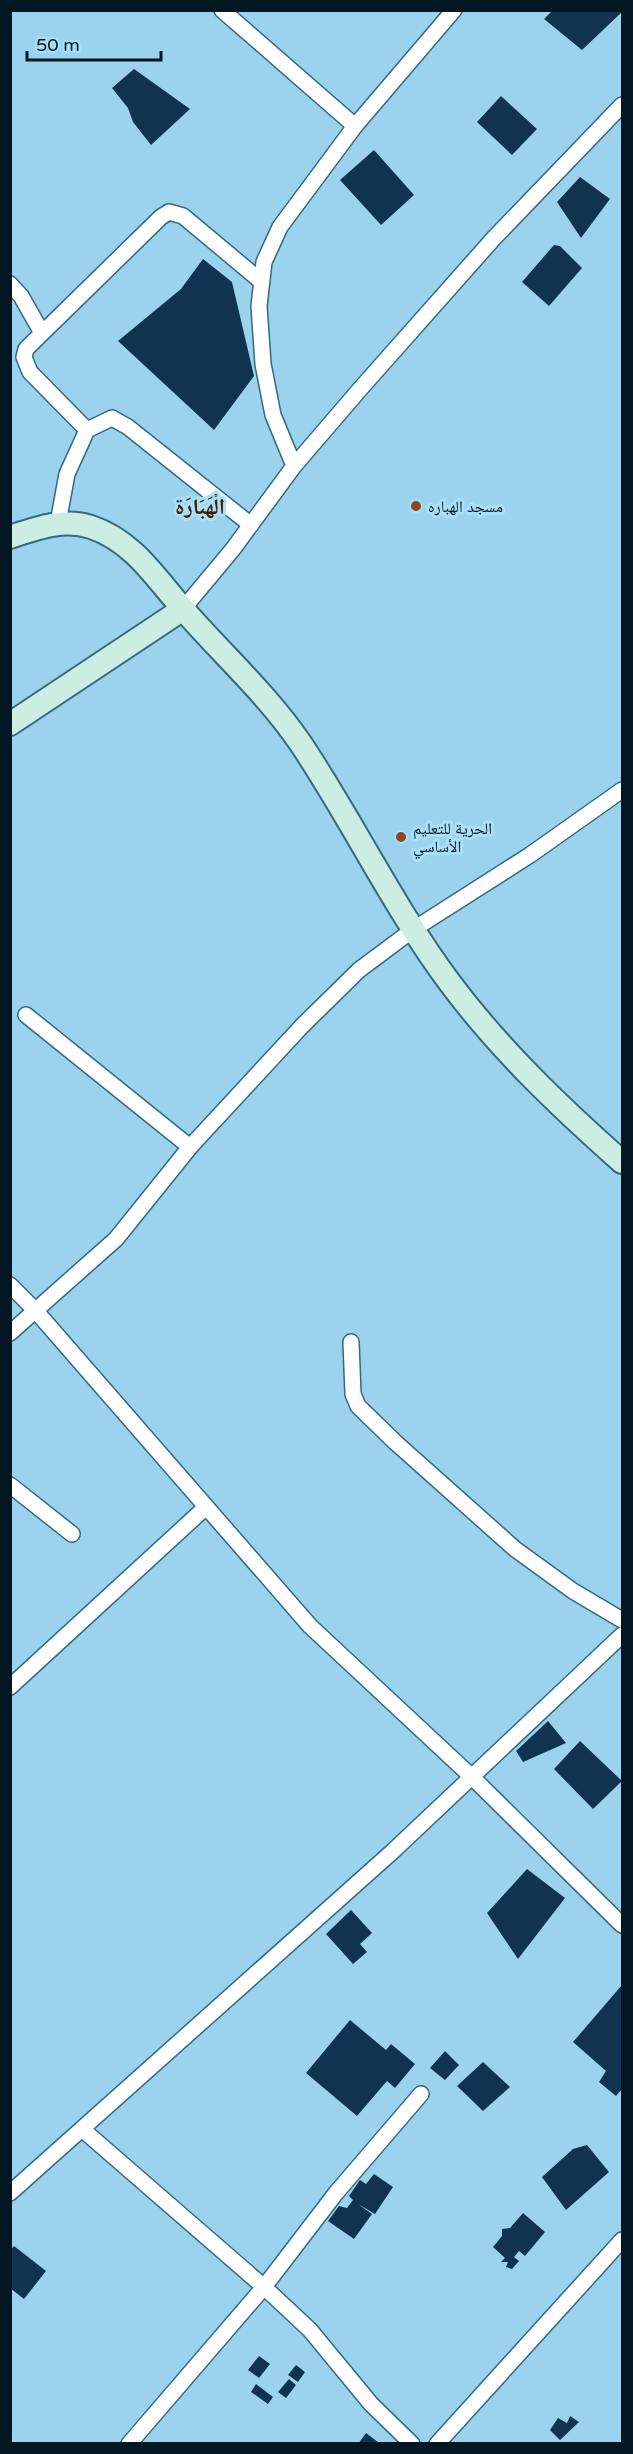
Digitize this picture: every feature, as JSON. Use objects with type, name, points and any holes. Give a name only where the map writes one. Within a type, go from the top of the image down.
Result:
[{"type":"street","points":[[222,10],[355,126]]},
{"type":"street","points":[[294,466],[273,415],[262,364],[260,306],[264,262],[280,227],[355,126],[454,10]]},
{"type":"street","points":[[10,723],[183,609],[233,549],[294,466],[494,238],[622,105]]},
{"type":"street","points":[[87,430],[30,372],[24,357],[26,349],[169,212],[183,216],[262,282]]},
{"type":"street","points":[[10,284],[21,296],[42,333]]},
{"type":"street","points":[[58,523],[67,474],[87,430],[112,418],[128,427],[251,525]]},
{"type":"street","points":[[10,537],[58,523],[89,526],[113,536],[140,557],[183,609],[258,688],[300,742],[449,982],[501,1047],[570,1116],[622,1162]]},
{"type":"street","points":[[10,1333],[116,1239],[190,1147],[302,1026],[359,970],[414,929],[475,892],[622,790]]},
{"type":"street","points":[[27,1015],[190,1147]]},
{"type":"street","points":[[10,1285],[35,1310],[310,1626],[472,1777],[622,1925]]},
{"type":"street","points":[[351,1342],[353,1394],[358,1406],[394,1442],[515,1549],[573,1592],[622,1620]]},
{"type":"street","points":[[10,1485],[72,1534]]},
{"type":"street","points":[[10,1687],[206,1507]]},
{"type":"street","points":[[10,2193],[392,1852],[622,1635]]},
{"type":"street","points":[[129,2444],[264,2287],[336,2193],[421,2094]]},
{"type":"street","points":[[82,2129],[264,2287],[310,2330],[371,2404],[412,2444]]},
{"type":"street","points":[[437,2444],[622,2240]]},
{"type":"building","points":[[553,10],[622,10],[622,12],[582,50],[544,19]]},
{"type":"building","points":[[134,69],[190,109],[151,145],[133,122],[128,108],[112,88]]},
{"type":"building","points":[[501,96],[537,129],[512,155],[477,122]]},
{"type":"building","points":[[374,150],[414,195],[381,225],[340,180]]},
{"type":"building","points":[[580,177],[610,199],[581,238],[557,202]]},
{"type":"building","points":[[554,245],[560,246],[582,268],[549,306],[522,282]]},
{"type":"building","points":[[203,259],[232,282],[254,376],[214,430],[118,341],[181,289]]},
{"type":"building","points":[[548,1721],[566,1743],[523,1762],[516,1751]]},
{"type":"building","points":[[580,1741],[622,1781],[593,1809],[554,1769]]},
{"type":"building","points":[[527,1869],[565,1898],[518,1959],[487,1913]]},
{"type":"building","points":[[351,1910],[372,1933],[360,1944],[367,1952],[353,1964],[326,1934]]},
{"type":"building","points":[[622,1985],[622,2089],[616,2096],[599,2082],[606,2071],[573,2042]]},
{"type":"building","points":[[350,2020],[386,2050],[391,2044],[415,2064],[395,2088],[387,2081],[357,2116],[306,2073]]},
{"type":"building","points":[[445,2051],[459,2065],[445,2080],[430,2068]]},
{"type":"building","points":[[483,2062],[510,2087],[483,2111],[457,2086]]},
{"type":"building","points":[[587,2145],[609,2172],[566,2210],[542,2177],[573,2149]]},
{"type":"building","points":[[374,2174],[393,2187],[375,2214],[358,2204],[372,2214],[354,2239],[328,2221],[339,2206],[347,2208],[353,2200],[349,2196],[360,2180],[366,2184]]},
{"type":"building","points":[[523,2213],[545,2232],[525,2256],[519,2251],[514,2257],[519,2261],[512,2269],[506,2267],[508,2262],[501,2262],[505,2258],[493,2247],[502,2236],[502,2229],[510,2228]]},
{"type":"building","points":[[14,2246],[46,2271],[24,2299],[10,2288],[10,2251]]},
{"type":"building","points":[[259,2356],[270,2364],[259,2378],[248,2370]]},
{"type":"building","points":[[296,2365],[305,2372],[298,2382],[288,2375]]},
{"type":"building","points":[[289,2379],[296,2385],[286,2398],[278,2392]]},
{"type":"building","points":[[256,2384],[273,2397],[268,2404],[251,2392]]},
{"type":"building","points":[[570,2416],[579,2422],[560,2440],[550,2430],[558,2418],[567,2423]]},
{"type":"building","points":[[366,2433],[378,2442],[377,2444],[358,2444]]},
{"type":"place","name":"مسجد الهباره","points":[[416,506]]},
{"type":"place","name":"الحرية للتعليم الأساسي","points":[[401,837]]},
{"type":"district","name":"الْهَبَارَة","points":[[200,506]]}]
